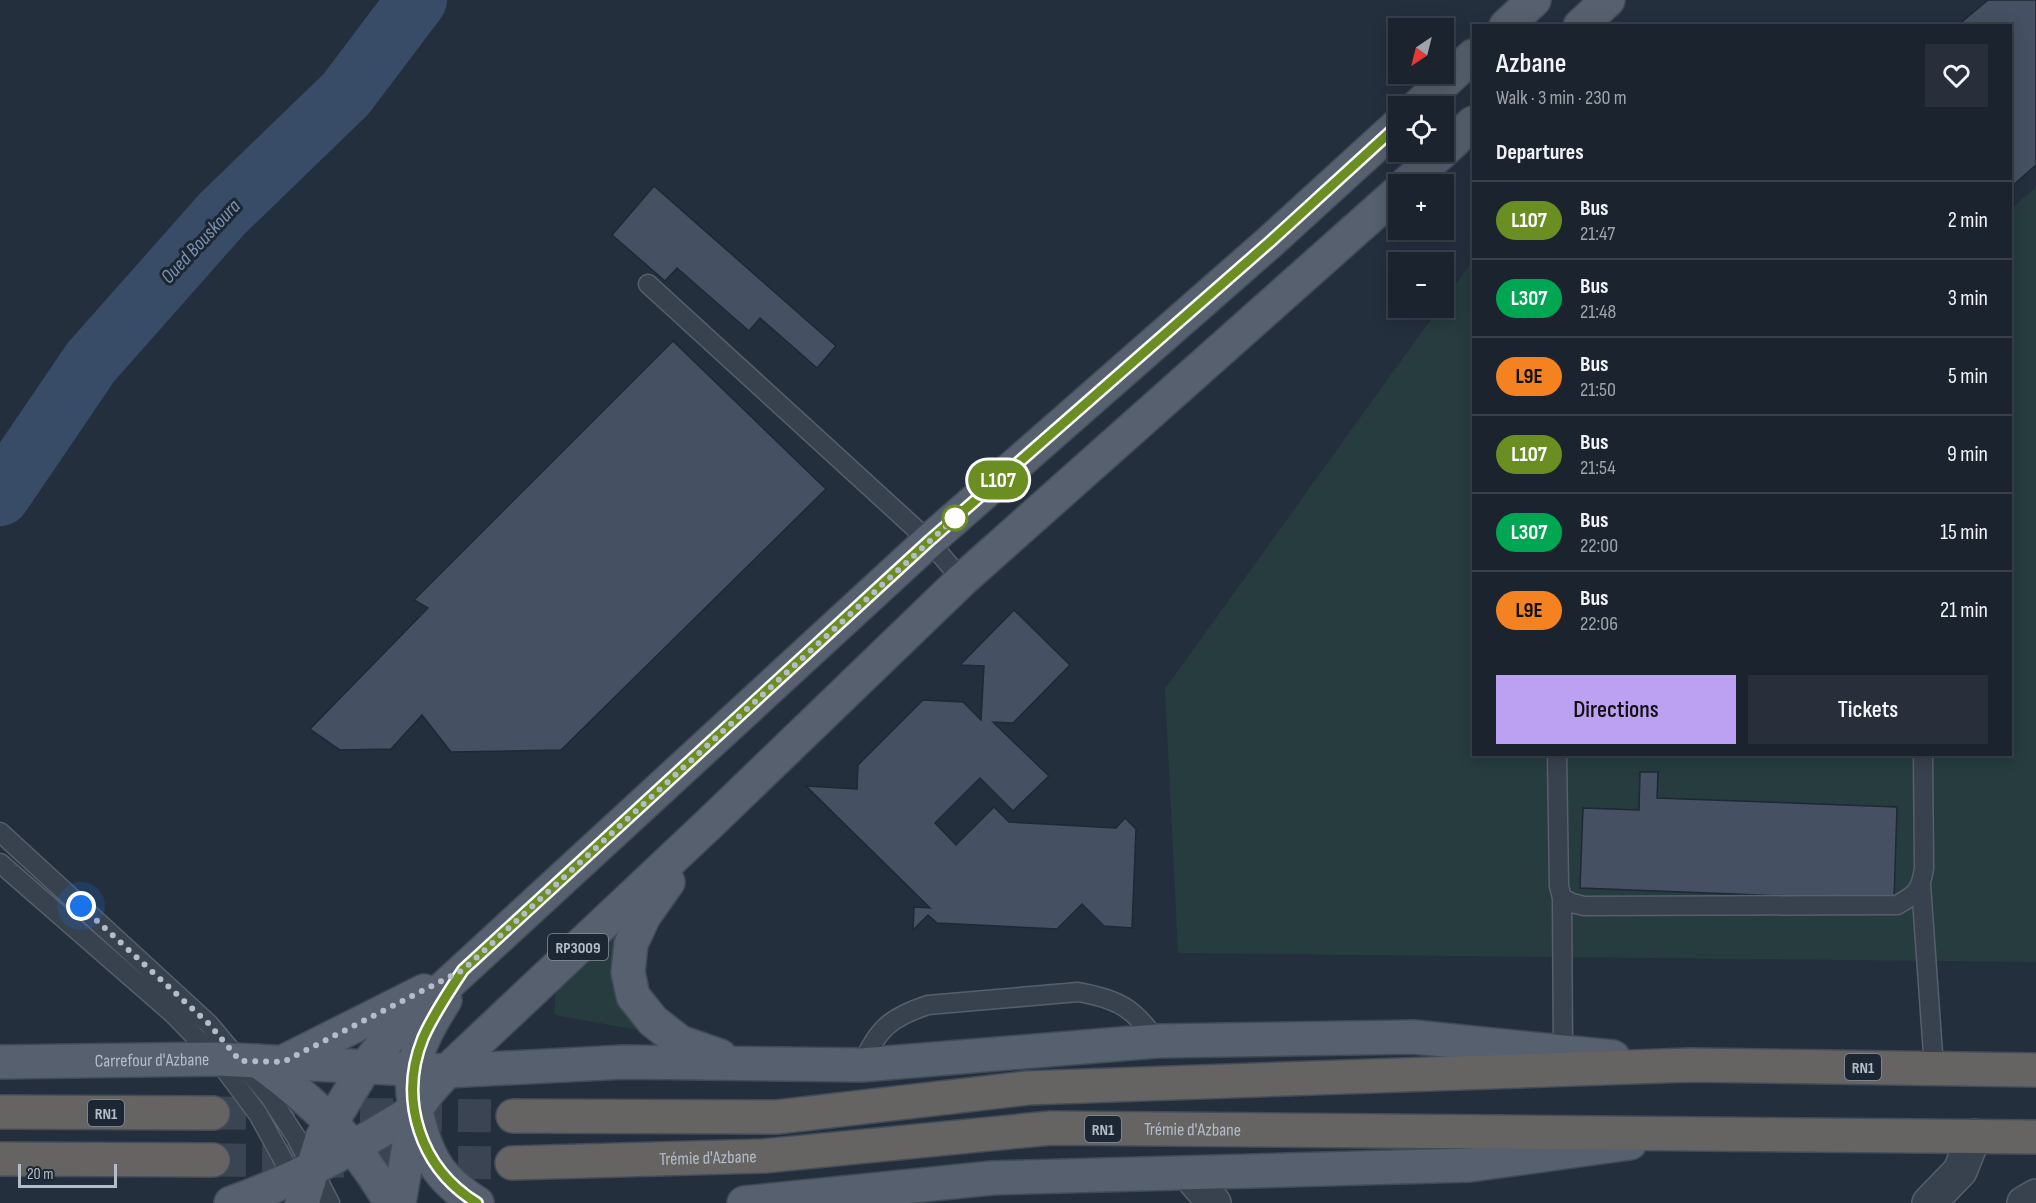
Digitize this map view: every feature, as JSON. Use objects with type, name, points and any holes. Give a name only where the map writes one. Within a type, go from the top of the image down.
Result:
[{"type":"highway","name":"RN1","points":[[513,1116],[777,1117],[1027,1088],[1690,1065],[2036,1070]]},
{"type":"highway","name":"RN1","points":[[0,1112],[213,1113]]},
{"type":"highway","name":"Trémie d'Azbane","points":[[512,1162],[764,1156],[1051,1128],[1696,1135]]},
{"type":"highway","name":"RN1","points":[[1696,1135],[2036,1137]]},
{"type":"highway","points":[[0,1159],[213,1160]]},
{"type":"main road","points":[[1582,24],[1608,0]]},
{"type":"main road","points":[[1429,96],[1472,57]]},
{"type":"main road","points":[[1454,140],[1472,124]]},
{"type":"main road","points":[[308,1193],[322,1138],[364,1067],[385,1042],[929,541],[1271,241],[1388,133]]},
{"type":"main road","points":[[1417,174],[1430,162]]},
{"type":"main road","name":"RP3009","points":[[447,1071],[709,824],[962,580],[1388,201]]},
{"type":"main road","points":[[709,824],[644,916],[631,944],[628,972],[633,996],[653,1021],[680,1042],[738,1063]]},
{"type":"main road","points":[[249,1061],[463,970]]},
{"type":"main road","points":[[463,970],[423,1037],[414,1071],[412,1090],[425,1149],[436,1168],[463,1195],[477,1203]]},
{"type":"main road","name":"Carrefour d'Azbane","points":[[0,1062],[249,1061],[414,1071],[624,1062],[862,1065],[1158,1041],[1414,1037],[1690,1065]]},
{"type":"main road","points":[[249,1061],[295,1088],[331,1121],[354,1148],[391,1203]]},
{"type":"main road","points":[[231,1203],[308,1193],[354,1148],[415,1110],[447,1071]]},
{"type":"main road","points":[[399,1203],[415,1110]]},
{"type":"main road","points":[[744,1203],[912,1195],[992,1178],[1470,1165],[1696,1135]]},
{"type":"street","points":[[1929,1203],[1960,1171],[1974,1136]]},
{"type":"street","points":[[1188,1173],[1214,1203]]},
{"type":"street","points":[[2024,1203],[2036,1196]]},
{"type":"lane","points":[[648,284],[929,541],[962,580]]},
{"type":"lane","points":[[1557,756],[1559,886],[1562,898],[1563,1052]]},
{"type":"lane","points":[[1923,756],[1924,868],[1921,885],[1934,1068]]},
{"type":"lane","points":[[0,832],[249,1061],[296,1137],[308,1193]]},
{"type":"lane","points":[[0,863],[172,1013],[249,1061]]},
{"type":"lane","points":[[1562,898],[1584,906],[1897,905],[1911,897],[1921,885]]},
{"type":"lane","points":[[862,1065],[872,1044],[886,1025],[906,1012],[928,1005],[1078,992],[1102,996],[1124,1006],[1143,1022],[1158,1041]]},
{"type":"green space","points":[[2036,187],[2036,962],[1178,953],[1165,689],[1432,318],[1454,318],[1454,287],[1472,261],[1472,756],[2012,756],[2012,208]]},
{"type":"green space","points":[[618,926],[617,959],[649,1032],[554,1015],[556,989]]},
{"type":"building","points":[[1988,0],[2036,0],[2036,165],[2012,186],[2012,24],[1959,24]]},
{"type":"building","points":[[654,186],[836,346],[817,368],[760,318],[749,331],[677,268],[665,281],[612,235]]},
{"type":"building","points":[[673,341],[826,489],[561,750],[451,752],[422,715],[391,749],[340,750],[310,729],[428,608],[414,600]]},
{"type":"building","points":[[1014,610],[1070,665],[1013,723],[993,722],[1049,776],[1013,811],[980,778],[935,823],[956,845],[994,807],[1009,822],[1116,828],[1125,818],[1136,829],[1132,928],[1104,926],[1082,904],[1057,929],[937,923],[928,915],[913,930],[914,907],[930,908],[806,786],[857,789],[858,765],[923,700],[963,702],[981,720],[984,666],[960,665]]},
{"type":"building","points":[[1640,772],[1658,772],[1657,798],[1897,807],[1894,900],[1580,888],[1583,808],[1639,810]]},
{"type":"waterway","name":"Oued Bouskoura","points":[[0,496],[91,362],[222,214],[346,94],[417,0]]},
{"type":"tunnel","points":[[213,1113],[513,1116]]},
{"type":"tunnel","points":[[213,1160],[512,1163]]},
{"type":"bus line","name":"L107","points":[[477,1203],[463,1195],[436,1168],[425,1149],[412,1090],[414,1071],[423,1037],[463,970],[929,541],[1271,241],[1388,134]]},
{"type":"route","points":[[81,906],[209,1024],[240,1061],[283,1062],[424,992],[463,970],[955,518]]}]
